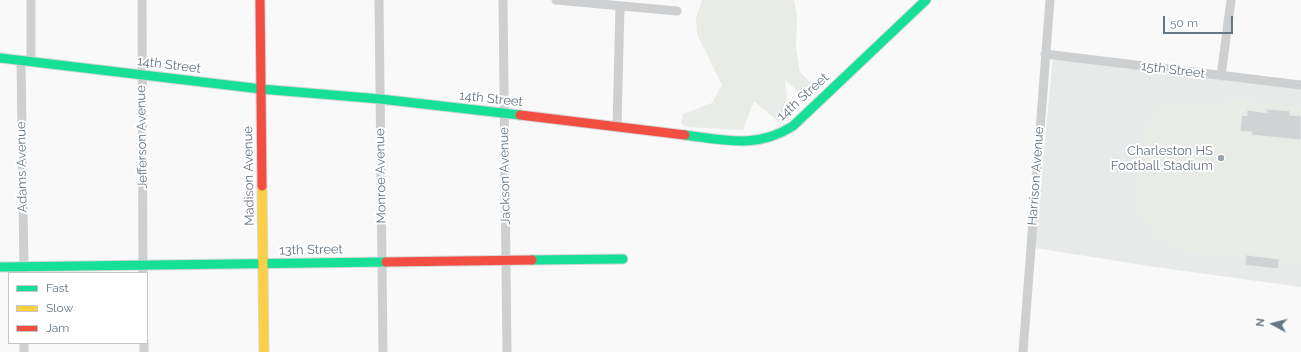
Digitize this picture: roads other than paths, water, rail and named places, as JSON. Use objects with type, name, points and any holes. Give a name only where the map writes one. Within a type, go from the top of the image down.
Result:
[{"type":"street","points":[[30,0],[31,61]]},
{"type":"street","name":"Jefferson Avenue","points":[[142,0],[141,75],[143,269]]},
{"type":"street","name":"Madison Avenue","points":[[260,0],[264,352]]},
{"type":"street","name":"Monroe Avenue","points":[[379,0],[383,352]]},
{"type":"street","name":"Jackson Avenue","points":[[503,0],[507,352]]},
{"type":"street","points":[[556,0],[676,11]]},
{"type":"street","name":"14th Street","points":[[0,58],[261,89],[380,99],[745,142],[763,141],[778,136],[793,126],[926,0]]},
{"type":"street","name":"Harrison Avenue","points":[[1023,352],[1050,0]]},
{"type":"street","points":[[1221,76],[1231,0]]},
{"type":"street","points":[[617,126],[620,7]]},
{"type":"street","name":"15th Street","points":[[1045,54],[1301,85]]},
{"type":"street","name":"Adams Avenue","points":[[21,60],[23,270]]},
{"type":"street","name":"13th Street","points":[[0,267],[23,270],[143,269],[263,264],[623,259]]},
{"type":"place","name":"Charleston HS Football Stadium","points":[[1221,158]]}]
